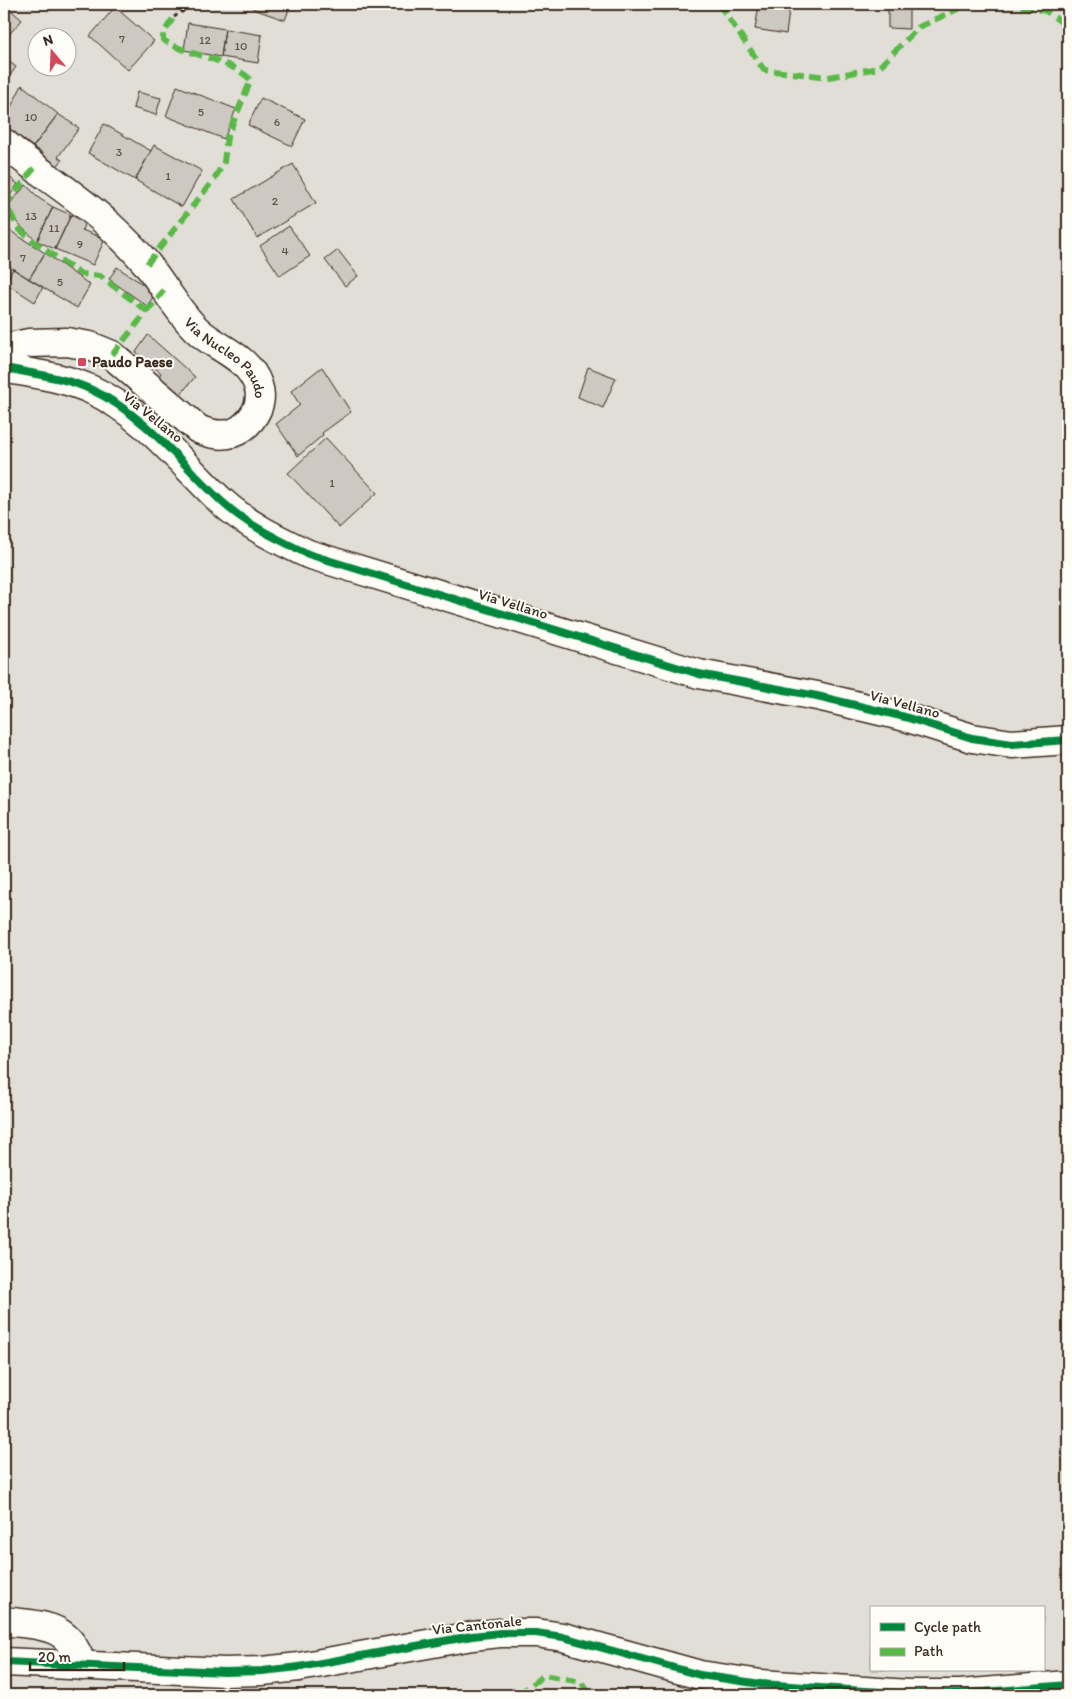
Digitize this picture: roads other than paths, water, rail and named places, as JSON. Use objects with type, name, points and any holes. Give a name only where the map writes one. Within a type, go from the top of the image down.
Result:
[{"type":"street","name":"Via Nucleo Paudo","points":[[4,144],[109,224],[146,264],[164,290],[195,328],[208,340],[234,354],[252,374],[258,386],[259,400],[256,411],[249,422],[238,430],[224,435],[209,434],[198,430],[112,355],[90,346],[68,342],[29,343],[16,346],[4,352]]},
{"type":"street","name":"Via Vellano","points":[[4,368],[61,378],[92,390],[120,406],[179,457],[221,501],[256,529],[308,554],[699,674],[870,708],[972,738],[1012,744],[1068,740]]},
{"type":"street","points":[[4,1621],[29,1624],[63,1634],[70,1639],[78,1652],[82,1666]]},
{"type":"street","name":"Via Cantonale","points":[[4,1662],[262,1671],[308,1666],[472,1636],[500,1633],[536,1633],[598,1645],[700,1675],[753,1684],[909,1694],[960,1694],[1068,1685]]},
{"type":"place","name":"Paudo Paese","points":[[82,362]]}]
